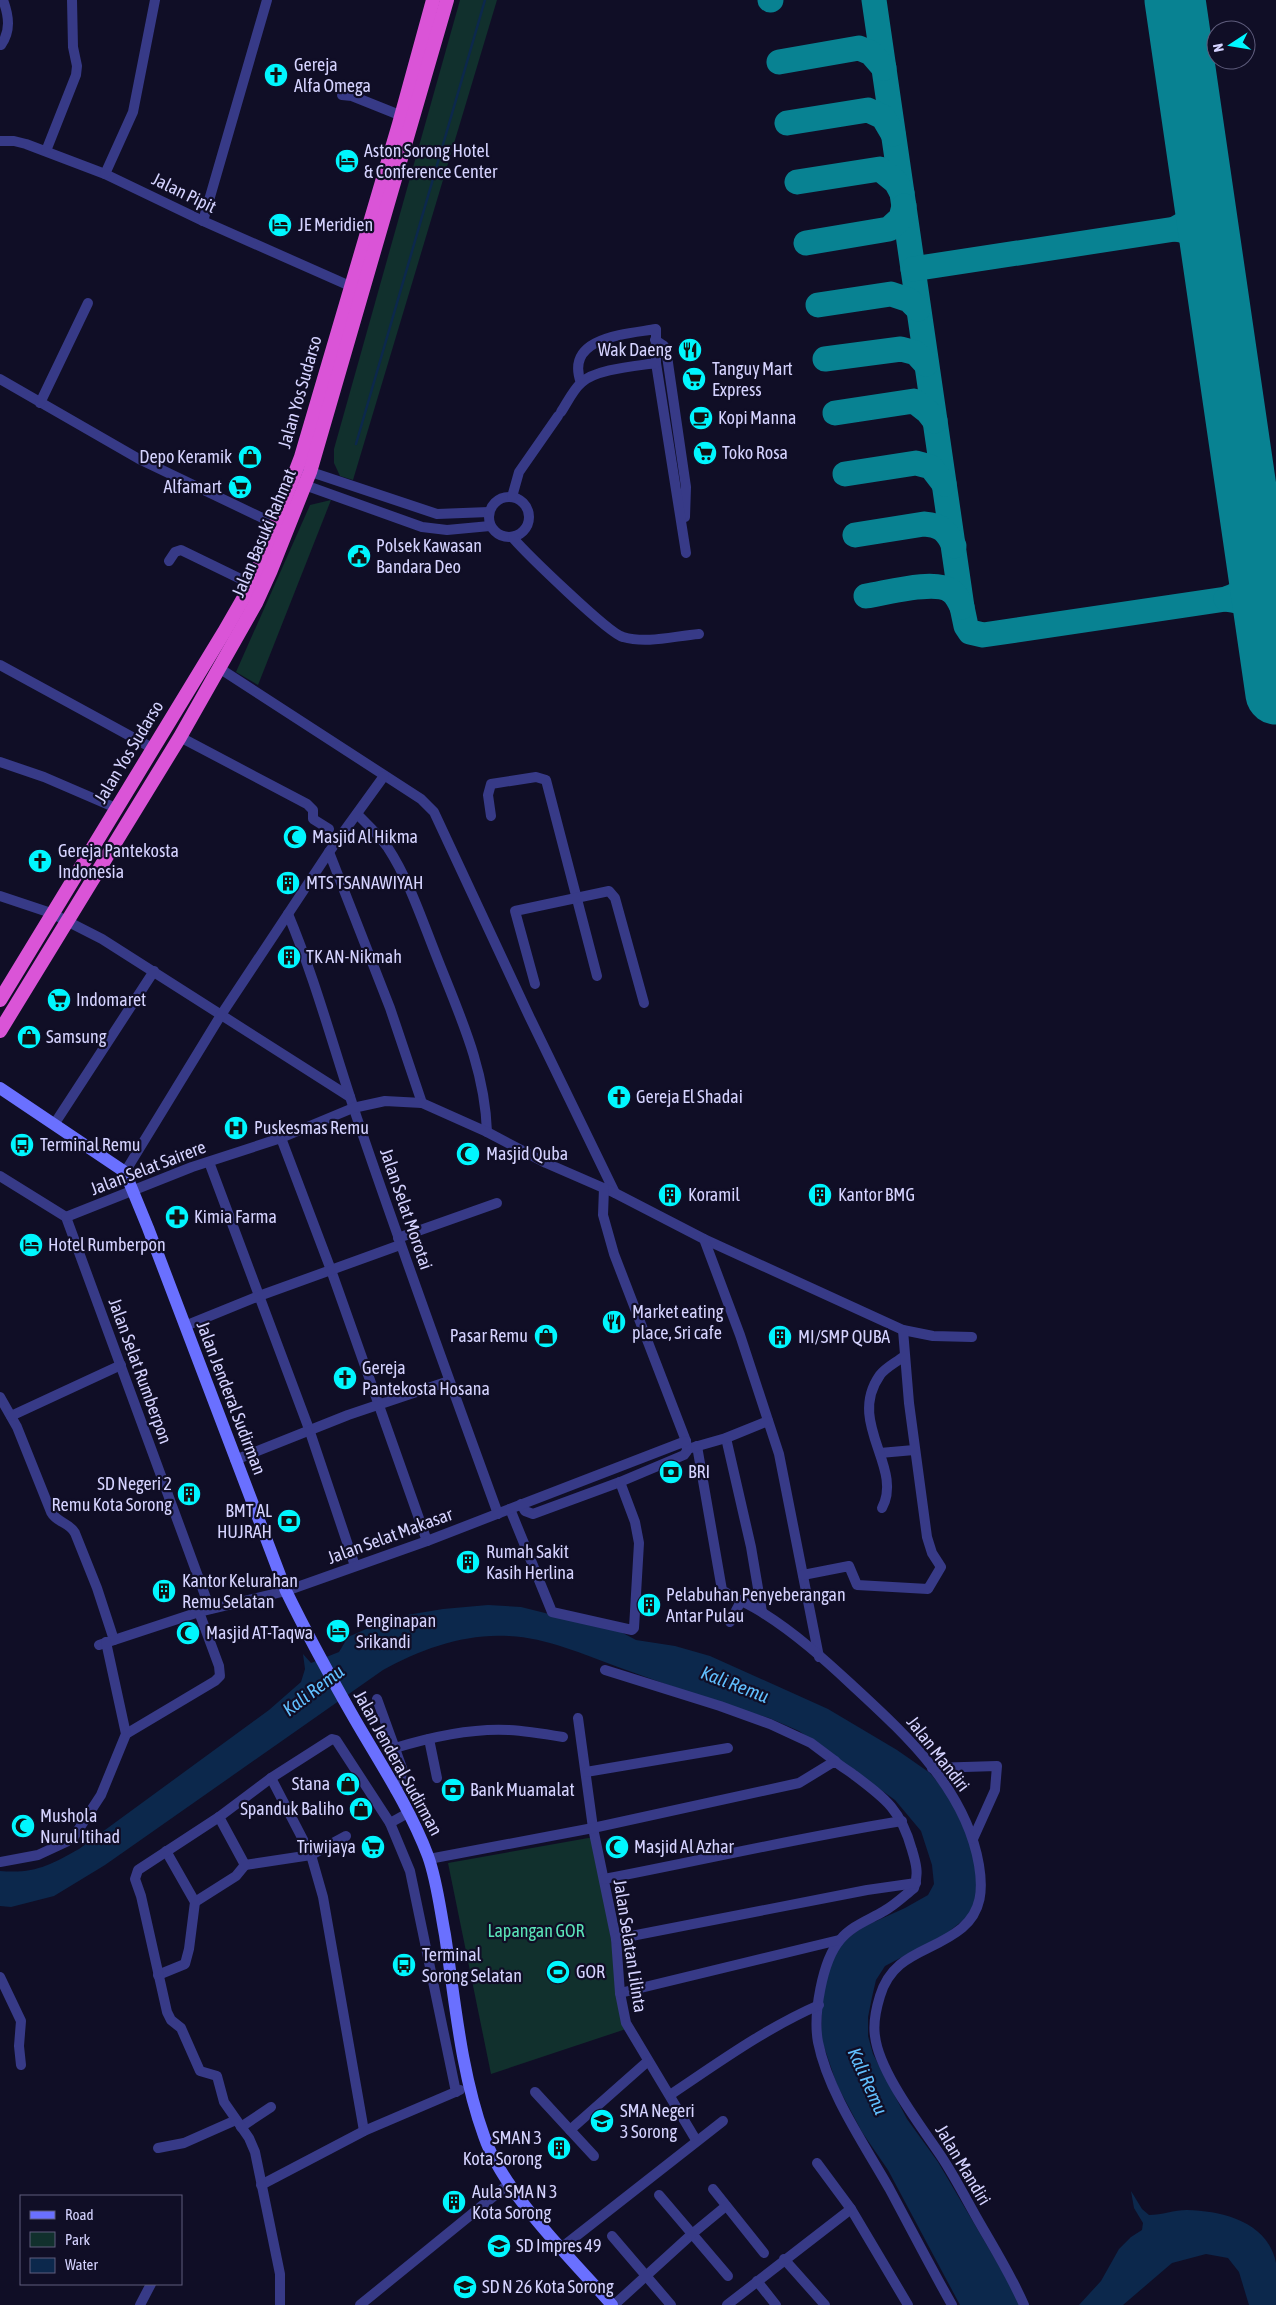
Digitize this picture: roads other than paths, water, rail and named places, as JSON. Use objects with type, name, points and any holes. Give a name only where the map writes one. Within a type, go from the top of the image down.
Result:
[{"type":"highway","name":"Jalan Yos Sudarso","points":[[0,1000],[116,808],[154,749],[251,584],[275,524],[301,477],[350,286],[396,154],[402,116],[433,0]]},
{"type":"highway","name":"Jalan Basuki Rahmat","points":[[0,1030],[180,736],[256,603],[365,288],[396,154],[447,0]]},
{"type":"highway","points":[[190,687],[203,695]]},
{"type":"main road","name":"Jalan Jenderal Sudirman","points":[[0,1088],[55,1123],[125,1172],[134,1190],[286,1591],[312,1643],[408,1813],[429,1859],[442,1917],[470,2087],[484,2137],[518,2196],[561,2248],[613,2305]]},
{"type":"street","points":[[1,45],[9,19],[3,0]]},
{"type":"street","points":[[46,151],[76,75],[77,66],[73,47],[72,0]]},
{"type":"street","points":[[105,174],[132,112],[155,0]]},
{"type":"street","points":[[203,221],[267,0]]},
{"type":"street","points":[[342,95],[352,96],[402,116]]},
{"type":"street","name":"Jalan Pipit","points":[[0,141],[14,141],[46,151],[105,174],[203,221],[350,286]]},
{"type":"street","points":[[40,403],[88,303]]},
{"type":"street","points":[[581,382],[579,364],[588,347],[605,338],[656,329],[656,362],[686,553]]},
{"type":"street","points":[[656,340],[664,346],[674,394],[686,487],[684,536]]},
{"type":"street","points":[[512,497],[519,472],[581,382],[606,372],[656,362]]},
{"type":"street","points":[[0,379],[139,459],[275,524]]},
{"type":"street","points":[[662,396],[674,394]]},
{"type":"street","points":[[301,477],[437,514],[489,512]]},
{"type":"street","points":[[301,477],[422,527],[447,530],[490,526]]},
{"type":"street","points":[[512,497],[521,500],[527,508],[530,517],[528,526],[522,534],[513,538],[504,537],[496,533],[490,526],[489,512],[494,503],[502,498],[512,497]]},
{"type":"street","points":[[513,538],[617,636],[638,640],[699,634]]},
{"type":"street","points":[[169,561],[175,552],[186,552],[251,584]]},
{"type":"street","points":[[0,665],[154,749]]},
{"type":"street","points":[[219,668],[421,799],[434,812],[530,1018],[615,1193]]},
{"type":"street","points":[[180,736],[307,804],[313,810],[313,819],[328,829]]},
{"type":"street","points":[[0,762],[44,777],[116,808]]},
{"type":"street","points":[[125,1172],[221,1015],[329,852],[384,776]]},
{"type":"street","points":[[491,816],[488,795],[491,784],[536,777],[546,780],[597,976]]},
{"type":"street","points":[[357,814],[380,837],[394,857],[428,934],[477,1065],[484,1091],[487,1132]]},
{"type":"street","points":[[329,852],[390,1008],[422,1103],[615,1193],[704,1239],[904,1330],[933,1336],[972,1337]]},
{"type":"street","points":[[535,984],[515,911],[577,899],[604,891],[614,895],[644,1003]]},
{"type":"street","points":[[0,896],[67,920],[154,971],[350,1097]]},
{"type":"street","name":"Jalan Selat Morotai","points":[[288,914],[319,995],[353,1108],[399,1242],[498,1514]]},
{"type":"street","points":[[55,1123],[154,971]]},
{"type":"street","name":"Jalan Selat Sairere","points":[[66,1218],[134,1190],[282,1138],[353,1108],[384,1101],[422,1103]]},
{"type":"street","points":[[282,1138],[427,1541]]},
{"type":"street","points":[[210,1162],[309,1430],[355,1566]]},
{"type":"street","points":[[0,1176],[66,1218]]},
{"type":"street","name":"Jalan Mandiri","points":[[604,1188],[603,1215],[614,1254],[690,1445],[722,1588],[740,1601],[762,1612],[820,1657],[895,1725],[932,1768],[955,1799],[973,1839],[982,1880],[977,1910],[962,1928],[911,1956],[894,1968],[887,1978],[877,2006],[875,2040],[884,2063],[902,2098],[955,2179],[1024,2305]]},
{"type":"street","points":[[186,1326],[498,1203]]},
{"type":"street","name":"Jalan Selat Rumberpon","points":[[66,1218],[210,1610]]},
{"type":"street","points":[[704,1239],[740,1335],[779,1454],[820,1657]]},
{"type":"street","points":[[803,1575],[848,1566],[857,1585],[928,1589],[941,1567],[932,1553],[927,1537],[914,1450],[904,1356],[904,1330]]},
{"type":"street","points":[[882,1508],[888,1493],[880,1453],[868,1418],[870,1397],[880,1375],[904,1356]]},
{"type":"street","points":[[11,1416],[121,1365]]},
{"type":"street","points":[[235,1460],[309,1430],[449,1381]]},
{"type":"street","points":[[0,1397],[11,1416],[51,1512],[57,1521],[70,1526],[75,1533],[97,1588],[106,1642],[126,1734],[102,1795],[76,1835],[38,1854],[0,1862]]},
{"type":"street","points":[[521,1504],[525,1511],[533,1514],[620,1482],[684,1455],[690,1445],[726,1438],[768,1421]]},
{"type":"street","points":[[726,1438],[752,1548],[762,1612]]},
{"type":"street","name":"Jalan Selat Makasar","points":[[106,1642],[199,1612],[286,1591],[427,1541],[521,1504],[690,1445]]},
{"type":"street","points":[[880,1453],[914,1450]]},
{"type":"street","points":[[510,1509],[552,1612],[632,1630],[634,1628],[639,1543],[636,1522],[620,1482]]},
{"type":"street","points":[[730,1622],[740,1601]]},
{"type":"street","points":[[126,1734],[215,1681],[220,1676],[219,1666],[199,1612]]},
{"type":"street","points":[[605,1670],[720,1706],[770,1724],[811,1743],[882,1796],[898,1812],[907,1830],[918,1869],[916,1883],[914,1888],[886,1910],[854,1926],[840,1940],[831,1955],[820,1989],[816,2030],[818,2044],[830,2078],[866,2152],[888,2187],[952,2305]]},
{"type":"street","points":[[377,1699],[402,1773],[401,1781],[395,1790]]},
{"type":"street","name":"Jalan Selatan Lilinta","points":[[578,1718],[594,1828],[616,1939],[620,1993],[626,2023],[696,2140]]},
{"type":"street","points":[[395,1748],[429,1739],[507,1730],[563,1737]]},
{"type":"street","points":[[280,2305],[280,2274],[253,2146],[224,2102],[217,2076],[200,2071],[181,2028],[172,2020],[167,2012],[135,1874],[140,1867],[219,1818],[271,1778],[335,1739],[390,1823],[410,1871],[456,2092]]},
{"type":"street","points":[[429,1739],[437,1778]]},
{"type":"street","points":[[586,1772],[728,1748]]},
{"type":"street","points":[[429,1859],[594,1828],[799,1783],[835,1761]]},
{"type":"street","points":[[932,1768],[997,1766],[995,1790],[973,1839]]},
{"type":"street","points":[[271,1778],[311,1855],[323,1896],[364,2131]]},
{"type":"street","points":[[390,1823],[408,1813]]},
{"type":"street","points":[[219,1818],[245,1865]]},
{"type":"street","points":[[604,1879],[728,1856],[840,1831],[902,1821]]},
{"type":"street","points":[[195,1902],[236,1876],[245,1865],[311,1855],[346,1836]]},
{"type":"street","points":[[158,1975],[185,1964],[189,1949],[195,1902],[166,1851]]},
{"type":"street","points":[[616,1939],[848,1893],[916,1883]]},
{"type":"street","points":[[620,1993],[840,1940]]},
{"type":"street","points":[[0,1977],[21,2021],[19,2046],[21,2065]]},
{"type":"street","points":[[670,2095],[743,2046],[790,2018],[818,2005]]},
{"type":"street","points":[[570,2130],[648,2061]]},
{"type":"street","points":[[260,2185],[364,2131],[470,2087]]},
{"type":"street","points":[[535,2092],[594,2156]]},
{"type":"street","points":[[158,2148],[184,2143],[239,2123],[271,2107]]},
{"type":"street","points":[[561,2248],[696,2140],[723,2121]]},
{"type":"street","points":[[817,2163],[852,2209],[908,2305]]},
{"type":"street","points":[[360,2305],[510,2183]]},
{"type":"street","points":[[713,2189],[764,2253]]},
{"type":"street","points":[[659,2195],[728,2276]]},
{"type":"street","points":[[613,2305],[726,2206]]},
{"type":"street","points":[[727,2305],[784,2259],[852,2209]]},
{"type":"street","points":[[612,2236],[670,2305]]},
{"type":"street","points":[[784,2259],[825,2305]]},
{"type":"street","points":[[757,2281],[776,2305]]},
{"type":"street","points":[[140,2305],[150,2285]]},
{"type":"water","name":"Kali Remu","points":[[488,1605],[521,1607],[621,1632],[636,1640],[675,1646],[710,1656],[828,1709],[897,1750],[930,1773],[949,1796],[967,1829],[976,1866],[979,1894],[967,1917],[946,1934],[885,1966],[876,1980],[868,2017],[868,2036],[873,2054],[907,2119],[938,2162],[1022,2305],[960,2305],[888,2170],[862,2132],[837,2085],[821,2038],[822,1996],[831,1963],[840,1944],[863,1927],[905,1908],[928,1895],[934,1884],[932,1865],[921,1831],[895,1800],[799,1731],[769,1718],[693,1694],[551,1643],[509,1636],[476,1637],[460,1640],[428,1649],[383,1670],[105,1865],[54,1896],[11,1907],[0,1906],[0,1871],[33,1870],[59,1860],[79,1849],[269,1710],[301,1682],[305,1669],[303,1654],[311,1663],[339,1652],[348,1637],[373,1626],[407,1615],[443,1609]]},
{"type":"water","points":[[1131,2191],[1142,2209],[1149,2215],[1182,2210],[1201,2211],[1229,2216],[1254,2228],[1271,2249],[1276,2263],[1276,2305],[1249,2305],[1239,2272],[1228,2258],[1206,2254],[1172,2263],[1123,2305],[1079,2305],[1101,2281],[1119,2249],[1131,2237],[1142,2230],[1143,2223],[1134,2208]]},
{"type":"waterway","points":[[356,444],[485,0]]},
{"type":"place","name":"Gereja Alfa Omega","points":[[276,75]]},
{"type":"place","name":"Aston Sorong Hotel & Conference Center","points":[[347,161]]},
{"type":"place","name":"JE Meridien","points":[[280,225]]},
{"type":"place","name":"Wak Daeng","points":[[690,350]]},
{"type":"place","name":"Tanguy Mart Express","points":[[694,379]]},
{"type":"place","name":"Kopi Manna","points":[[701,418]]},
{"type":"place","name":"Toko Rosa","points":[[705,453]]},
{"type":"place","name":"Depo Keramik","points":[[250,457]]},
{"type":"place","name":"Alfamart","points":[[240,487]]},
{"type":"place","name":"Polsek Kawasan Bandara Deo","points":[[359,556]]},
{"type":"place","name":"Masjid Al Hikma","points":[[295,837]]},
{"type":"place","name":"Gereja Pantekosta Indonesia","points":[[40,861]]},
{"type":"place","name":"MTS TSANAWIYAH","points":[[288,883]]},
{"type":"place","name":"TK AN-Nikmah","points":[[289,957]]},
{"type":"place","name":"Indomaret","points":[[59,1000]]},
{"type":"place","name":"Samsung","points":[[29,1037]]},
{"type":"place","name":"Gereja El Shadai","points":[[619,1097]]},
{"type":"place","name":"Puskesmas Remu","points":[[236,1128]]},
{"type":"place","name":"Terminal Remu","points":[[22,1145]]},
{"type":"place","name":"Masjid Quba","points":[[468,1154]]},
{"type":"place","name":"Koramil","points":[[670,1195]]},
{"type":"place","name":"Kantor BMG","points":[[820,1195]]},
{"type":"place","name":"Kimia Farma","points":[[177,1217]]},
{"type":"place","name":"Hotel Rumberpon","points":[[31,1245]]},
{"type":"place","name":"Market eating place, Sri cafe","points":[[614,1322]]},
{"type":"place","name":"Pasar Remu","points":[[546,1336]]},
{"type":"place","name":"MI/SMP QUBA","points":[[780,1337]]},
{"type":"place","name":"Gereja Pantekosta Hosana","points":[[345,1378]]},
{"type":"place","name":"BRI","points":[[671,1472]]},
{"type":"place","name":"SD Negeri 2 Remu Kota Sorong","points":[[189,1494]]},
{"type":"place","name":"BMT AL HUJRAH","points":[[289,1521]]},
{"type":"place","name":"Rumah Sakit Kasih Herlina","points":[[468,1562]]},
{"type":"place","name":"Kantor Kelurahan Remu Selatan","points":[[164,1591]]},
{"type":"place","name":"Pelabuhan Penyeberangan Antar Pulau","points":[[649,1605]]},
{"type":"place","name":"Penginapan Srikandi","points":[[338,1631]]},
{"type":"place","name":"Masjid AT-Taqwa","points":[[188,1633]]},
{"type":"place","name":"Stana","points":[[348,1784]]},
{"type":"place","name":"Bank Muamalat","points":[[453,1790]]},
{"type":"place","name":"Spanduk Baliho","points":[[361,1809]]},
{"type":"place","name":"Mushola Nurul Itihad","points":[[23,1826]]},
{"type":"place","name":"Triwijaya","points":[[373,1847]]},
{"type":"place","name":"Masjid Al Azhar","points":[[617,1847]]},
{"type":"place","name":"Terminal Sorong Selatan","points":[[404,1965]]},
{"type":"place","name":"GOR","points":[[558,1972]]},
{"type":"place","name":"SMA Negeri 3 Sorong","points":[[602,2121]]},
{"type":"place","name":"SMAN 3 Kota Sorong","points":[[559,2148]]},
{"type":"place","name":"Aula SMA N 3 Kota Sorong","points":[[454,2202]]},
{"type":"place","name":"SD Impres 49","points":[[499,2246]]},
{"type":"place","name":"SD N 26 Kota Sorong","points":[[465,2287]]},
{"type":"park label","name":"Lapangan GOR","points":[[536,1931]]}]
